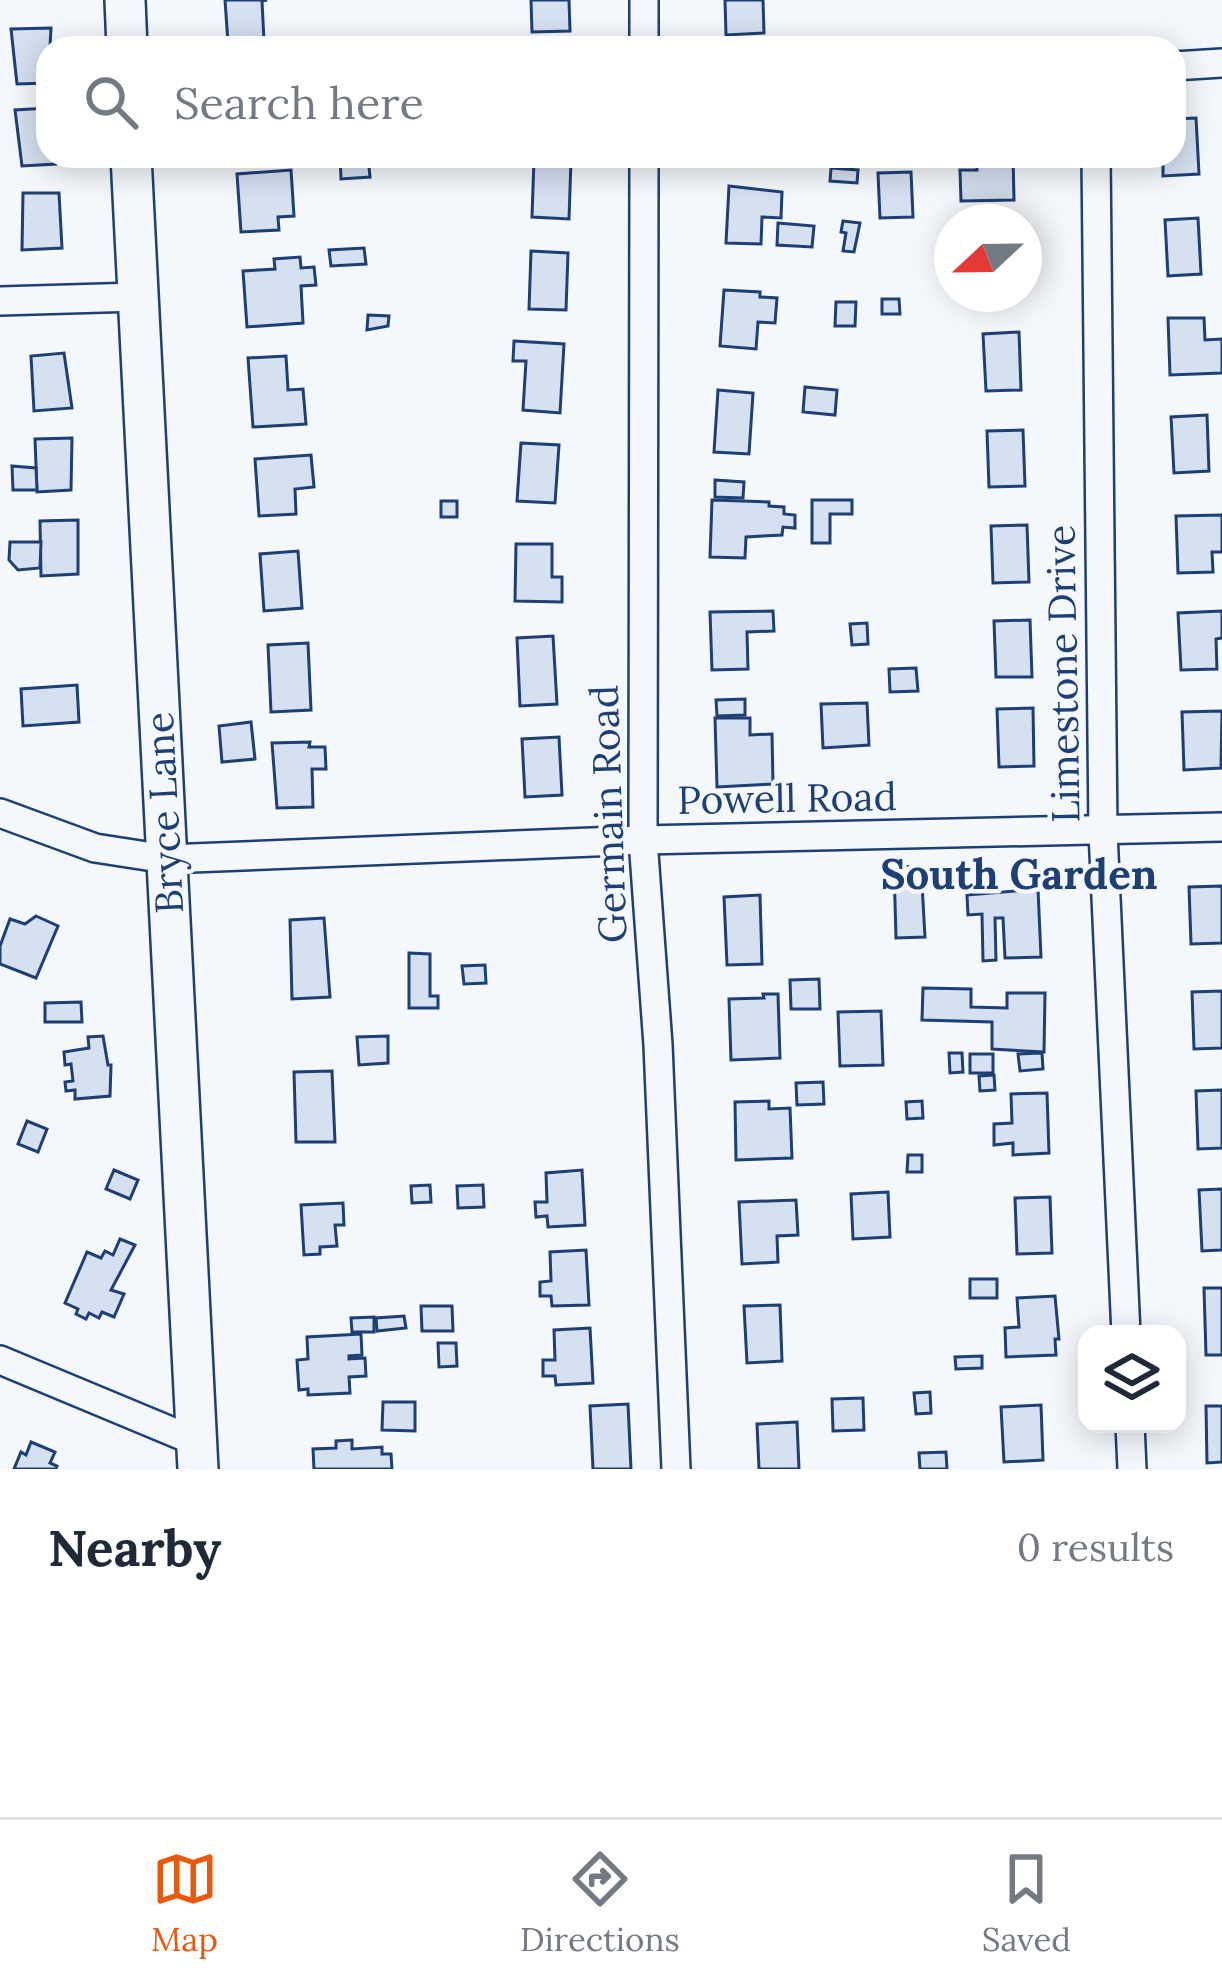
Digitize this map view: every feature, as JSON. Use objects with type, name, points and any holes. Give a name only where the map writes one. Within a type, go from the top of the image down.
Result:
[{"type":"street","points":[[125,0],[126,36]]},
{"type":"street","points":[[644,0],[644,36]]},
{"type":"street","points":[[1186,65],[1222,63]]},
{"type":"street","name":"Bryce Lane","points":[[132,168],[197,1456]]},
{"type":"street","name":"Germain Road","points":[[644,168],[643,840],[658,1045],[676,1469]]},
{"type":"street","name":"Limestone Drive","points":[[1096,168],[1103,832],[1126,1325]]},
{"type":"street","points":[[0,301],[137,297]]},
{"type":"street","name":"Powell Road","points":[[0,813],[94,848],[166,859],[643,840],[1222,827]]},
{"type":"street","points":[[0,1360],[197,1456]]},
{"type":"street","points":[[1130,1433],[1132,1469]]},
{"type":"building","points":[[225,0],[267,0],[262,1],[264,36],[228,36]]},
{"type":"building","points":[[531,0],[569,0],[570,31],[532,32]]},
{"type":"building","points":[[725,0],[763,0],[764,33],[726,35]]},
{"type":"building","points":[[51,28],[51,36],[36,36],[36,83],[17,84],[11,29]]},
{"type":"building","points":[[36,109],[36,165],[22,166],[15,110]]},
{"type":"building","points":[[1186,118],[1196,118],[1199,174],[1163,176],[1163,168],[1186,168]]},
{"type":"building","points":[[341,168],[369,168],[370,177],[341,179]]},
{"type":"building","points":[[534,168],[571,168],[569,219],[532,217]]},
{"type":"building","points":[[831,168],[858,170],[857,183],[830,181]]},
{"type":"building","points":[[1013,168],[1014,200],[961,201],[960,170]]},
{"type":"building","points":[[291,170],[294,216],[278,217],[279,230],[241,232],[237,174]]},
{"type":"building","points":[[911,172],[913,217],[880,218],[878,173]]},
{"type":"building","points":[[729,186],[782,192],[781,218],[762,217],[761,244],[726,243]]},
{"type":"building","points":[[23,193],[59,193],[62,248],[22,250]]},
{"type":"building","points":[[1198,218],[1201,274],[1168,276],[1165,220]]},
{"type":"building","points":[[843,221],[860,223],[854,252],[843,251]]},
{"type":"building","points":[[778,223],[814,226],[812,247],[777,245]]},
{"type":"building","points":[[364,248],[366,264],[331,266],[329,250]]},
{"type":"building","points":[[531,251],[568,253],[566,310],[529,309]]},
{"type":"building","points":[[300,257],[301,268],[314,267],[316,285],[301,286],[303,323],[247,327],[243,271],[275,269],[274,259]]},
{"type":"building","points":[[724,290],[777,298],[775,323],[758,322],[756,349],[720,346]]},
{"type":"building","points":[[882,299],[899,299],[900,314],[882,314]]},
{"type":"building","points":[[836,302],[856,302],[855,326],[835,326]]},
{"type":"building","points":[[368,315],[389,316],[388,326],[367,330]]},
{"type":"building","points":[[1168,318],[1204,318],[1205,340],[1222,339],[1222,373],[1170,375]]},
{"type":"building","points":[[1019,332],[1021,390],[986,391],[983,334]]},
{"type":"building","points":[[514,341],[564,344],[560,413],[523,410],[526,361],[513,361]]},
{"type":"building","points":[[64,353],[72,408],[34,411],[31,356]]},
{"type":"building","points":[[286,356],[288,390],[303,389],[306,424],[253,427],[248,358]]},
{"type":"building","points":[[805,387],[837,390],[835,415],[803,412]]},
{"type":"building","points":[[718,390],[753,393],[749,454],[714,452]]},
{"type":"building","points":[[1207,415],[1209,471],[1174,473],[1171,417]]},
{"type":"building","points":[[1023,430],[1025,486],[989,487],[987,431]]},
{"type":"building","points":[[72,438],[71,490],[37,492],[35,439]]},
{"type":"building","points":[[521,443],[559,445],[555,503],[517,501]]},
{"type":"building","points":[[311,455],[314,487],[295,489],[296,514],[259,516],[255,459]]},
{"type":"building","points":[[12,466],[36,468],[37,490],[13,490]]},
{"type":"building","points":[[715,480],[744,482],[743,498],[715,497]]},
{"type":"building","points":[[712,500],[784,507],[784,514],[795,515],[795,528],[783,527],[782,535],[746,537],[745,558],[710,557]]},
{"type":"building","points":[[812,500],[852,500],[852,514],[830,514],[830,543],[812,543]]},
{"type":"building","points":[[441,501],[457,501],[457,517],[441,517]]},
{"type":"building","points":[[1222,515],[1222,552],[1212,552],[1213,572],[1178,573],[1176,516]]},
{"type":"building","points":[[78,520],[78,574],[41,576],[40,521]]},
{"type":"building","points":[[1027,525],[1029,582],[993,583],[991,526]]},
{"type":"building","points":[[10,542],[41,542],[40,568],[18,570],[9,560]]},
{"type":"building","points":[[516,544],[552,544],[552,577],[562,577],[562,602],[515,601]]},
{"type":"building","points":[[298,551],[302,608],[264,611],[260,554]]},
{"type":"building","points":[[773,611],[774,631],[747,632],[748,669],[712,670],[710,612]]},
{"type":"building","points":[[1222,611],[1217,669],[1181,670],[1178,613]]},
{"type":"building","points":[[1030,620],[1032,677],[996,677],[994,621]]},
{"type":"building","points":[[867,623],[868,644],[852,645],[850,624]]},
{"type":"building","points":[[553,636],[557,704],[520,706],[517,638]]},
{"type":"building","points":[[308,643],[311,710],[271,712],[268,645]]},
{"type":"building","points":[[916,668],[918,691],[890,692],[889,669]]},
{"type":"building","points":[[77,685],[79,722],[23,726],[21,689]]},
{"type":"building","points":[[745,699],[745,715],[717,716],[716,700]]},
{"type":"building","points":[[867,703],[869,745],[823,748],[821,704]]},
{"type":"building","points":[[1033,708],[1034,766],[999,767],[997,709]]},
{"type":"building","points":[[1222,711],[1221,768],[1184,770],[1182,712]]},
{"type":"building","points":[[715,718],[750,718],[750,735],[772,734],[773,784],[717,787]]},
{"type":"building","points":[[251,722],[255,759],[222,762],[219,726]]},
{"type":"building","points":[[559,737],[562,795],[525,797],[522,739]]},
{"type":"building","points":[[310,742],[309,747],[325,747],[326,769],[312,769],[313,807],[277,808],[272,743]]},
{"type":"building","points":[[921,866],[925,937],[896,938],[894,867]]},
{"type":"building","points":[[1222,886],[1222,943],[1191,944],[1189,887]]},
{"type":"building","points":[[1038,889],[1041,957],[1005,958],[1003,918],[995,918],[996,960],[983,961],[982,914],[968,915],[967,895]]},
{"type":"building","points":[[760,895],[762,964],[727,965],[724,897]]},
{"type":"building","points":[[36,916],[58,926],[36,978],[0,964],[0,946],[10,919],[25,924]]},
{"type":"building","points":[[324,918],[330,997],[292,999],[290,920]]},
{"type":"building","points":[[409,953],[430,954],[430,996],[438,996],[438,1008],[409,1008]]},
{"type":"building","points":[[485,965],[486,983],[464,984],[462,966]]},
{"type":"building","points":[[819,979],[820,1009],[791,1009],[790,980]]},
{"type":"building","points":[[923,988],[971,989],[971,1007],[1007,1008],[1007,993],[1045,993],[1044,1052],[992,1049],[992,1022],[922,1020]]},
{"type":"building","points":[[1222,991],[1222,1048],[1194,1049],[1192,992]]},
{"type":"building","points":[[763,994],[778,994],[780,1058],[731,1060],[729,999],[764,998]]},
{"type":"building","points":[[81,1002],[82,1022],[45,1022],[45,1003]]},
{"type":"building","points":[[881,1011],[883,1065],[840,1066],[838,1012]]},
{"type":"building","points":[[103,1036],[111,1065],[110,1096],[75,1099],[75,1090],[66,1091],[65,1082],[73,1081],[64,1052],[89,1048],[88,1037]]},
{"type":"building","points":[[388,1036],[388,1063],[359,1065],[357,1037]]},
{"type":"building","points":[[949,1053],[962,1053],[963,1072],[950,1073]]},
{"type":"building","points":[[1042,1053],[1043,1069],[1020,1071],[1018,1054]]},
{"type":"building","points":[[970,1054],[993,1054],[993,1073],[970,1073]]},
{"type":"building","points":[[332,1071],[335,1142],[296,1142],[294,1072]]},
{"type":"building","points":[[994,1075],[995,1090],[980,1091],[979,1076]]},
{"type":"building","points":[[823,1082],[824,1104],[797,1105],[796,1083]]},
{"type":"building","points":[[1222,1090],[1222,1148],[1198,1149],[1196,1091]]},
{"type":"building","points":[[1047,1093],[1049,1153],[1013,1155],[1013,1143],[994,1145],[994,1124],[1012,1123],[1011,1094]]},
{"type":"building","points":[[769,1101],[769,1109],[790,1108],[792,1158],[736,1160],[735,1102]]},
{"type":"building","points":[[922,1101],[923,1118],[907,1119],[906,1102]]},
{"type":"building","points":[[27,1121],[47,1129],[38,1152],[18,1144]]},
{"type":"building","points":[[908,1155],[922,1155],[922,1172],[907,1172]]},
{"type":"building","points":[[114,1170],[138,1180],[130,1199],[106,1189]]},
{"type":"building","points":[[582,1170],[585,1225],[548,1227],[547,1216],[536,1217],[535,1202],[547,1202],[546,1173]]},
{"type":"building","points":[[430,1185],[431,1202],[412,1203],[411,1186]]},
{"type":"building","points":[[483,1185],[484,1207],[458,1208],[457,1186]]},
{"type":"building","points":[[1222,1189],[1222,1250],[1202,1251],[1199,1190]]},
{"type":"building","points":[[888,1192],[890,1237],[853,1239],[851,1194]]},
{"type":"building","points":[[1050,1197],[1052,1253],[1017,1254],[1015,1198]]},
{"type":"building","points":[[796,1200],[798,1235],[777,1236],[778,1262],[742,1264],[739,1202]]},
{"type":"building","points":[[343,1203],[344,1225],[335,1225],[337,1246],[304,1255],[301,1205]]},
{"type":"building","points":[[120,1239],[135,1245],[111,1290],[124,1294],[114,1317],[102,1312],[99,1318],[89,1313],[86,1319],[76,1314],[78,1309],[65,1303],[87,1252],[101,1258],[105,1251],[113,1255]]},
{"type":"building","points":[[586,1250],[589,1305],[552,1306],[551,1296],[540,1296],[540,1282],[551,1281],[550,1252]]},
{"type":"building","points":[[970,1279],[997,1279],[997,1298],[970,1298]]},
{"type":"building","points":[[1204,1288],[1222,1288],[1222,1355],[1206,1355]]},
{"type":"building","points":[[1055,1296],[1056,1355],[1006,1357],[1005,1328],[1019,1327],[1017,1298]]},
{"type":"building","points":[[780,1305],[782,1361],[747,1363],[744,1306]]},
{"type":"building","points":[[421,1306],[452,1306],[453,1331],[422,1331]]},
{"type":"building","points":[[404,1316],[406,1328],[377,1331],[376,1318]]},
{"type":"building","points":[[374,1317],[374,1332],[352,1332],[351,1318]]},
{"type":"building","points":[[590,1328],[593,1383],[556,1385],[555,1376],[543,1376],[543,1360],[555,1360],[554,1330]]},
{"type":"building","points":[[361,1334],[362,1355],[349,1359],[365,1358],[366,1376],[349,1377],[350,1393],[308,1395],[308,1389],[299,1390],[297,1360],[308,1359],[307,1337]]},
{"type":"building","points":[[438,1343],[456,1343],[457,1366],[439,1367]]},
{"type":"building","points":[[982,1356],[982,1368],[956,1369],[955,1357]]},
{"type":"building","points":[[930,1392],[931,1413],[916,1414],[914,1393]]},
{"type":"building","points":[[863,1398],[864,1430],[833,1431],[832,1399]]},
{"type":"building","points":[[383,1402],[415,1402],[415,1431],[382,1430]]},
{"type":"building","points":[[628,1404],[631,1469],[593,1469],[590,1406]]},
{"type":"building","points":[[1041,1405],[1043,1460],[1004,1462],[1001,1407]]},
{"type":"building","points":[[1206,1406],[1222,1406],[1222,1462],[1207,1463]]},
{"type":"building","points":[[797,1422],[799,1469],[759,1469],[757,1424]]},
{"type":"building","points":[[352,1440],[352,1449],[382,1447],[382,1454],[391,1454],[392,1469],[314,1469],[313,1449],[336,1448],[336,1441]]},
{"type":"building","points":[[31,1442],[55,1452],[50,1463],[56,1469],[14,1469]]},
{"type":"building","points":[[946,1452],[947,1469],[920,1469],[919,1453]]},
{"type":"district","name":"South Garden","points":[[1019,874]]}]
